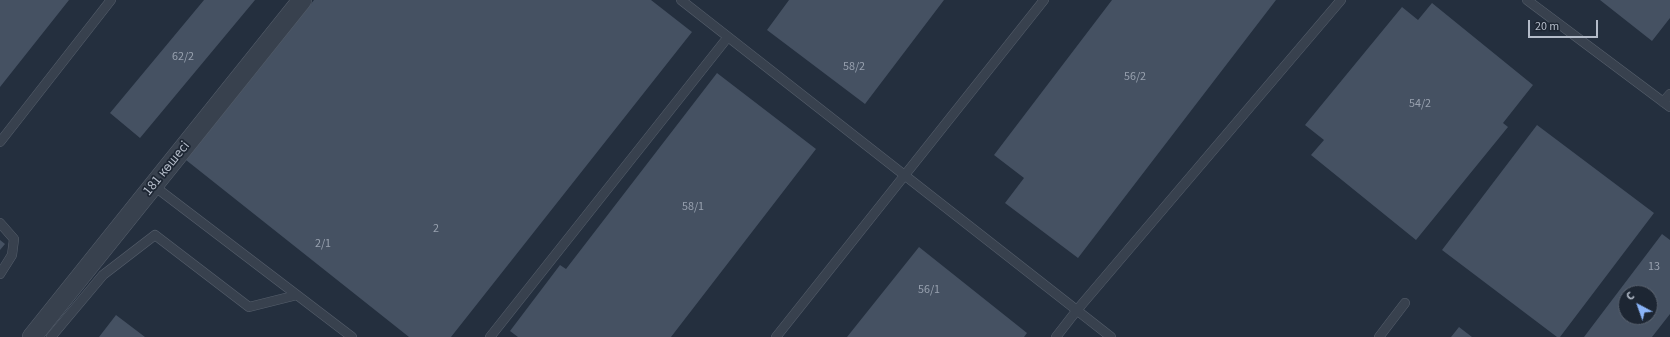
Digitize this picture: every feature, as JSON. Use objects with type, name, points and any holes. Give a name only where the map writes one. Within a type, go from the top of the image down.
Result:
[{"type":"street","name":"181 көшесі","points":[[32,337],[302,0]]},
{"type":"lane","points":[[0,142],[111,0]]},
{"type":"lane","points":[[681,0],[1111,337]]},
{"type":"lane","points":[[776,337],[1044,0]]},
{"type":"lane","points":[[1056,337],[1077,310],[1341,0]]},
{"type":"lane","points":[[1527,0],[1667,105],[1670,94]]},
{"type":"lane","points":[[490,337],[728,37]]},
{"type":"lane","points":[[154,186],[352,337]]},
{"type":"lane","points":[[0,223],[14,239],[12,255],[0,274]]},
{"type":"lane","points":[[51,337],[104,275],[155,235],[249,307],[298,295]]},
{"type":"lane","points":[[1379,337],[1405,303]]},
{"type":"building","points":[[0,0],[69,0],[0,87]]},
{"type":"building","points":[[204,0],[255,0],[140,138],[110,113]]},
{"type":"building","points":[[314,0],[651,0],[692,32],[451,337],[409,337],[186,160]]},
{"type":"building","points":[[789,0],[944,0],[865,104],[767,30]]},
{"type":"building","points":[[1112,0],[1276,0],[1078,258],[1005,203],[1024,178],[994,155]]},
{"type":"building","points":[[1600,0],[1670,0],[1670,18],[1652,41]]},
{"type":"building","points":[[1432,3],[1533,85],[1503,123],[1508,127],[1416,240],[1311,155],[1324,140],[1305,125],[1402,7],[1418,20]]},
{"type":"building","points":[[717,73],[816,149],[671,337],[518,337],[510,331],[560,265],[566,269]]},
{"type":"building","points":[[1537,125],[1654,213],[1560,337],[1557,337],[1442,250]]},
{"type":"building","points":[[1662,234],[1670,240],[1670,314],[1652,337],[1584,337],[1618,292],[1618,325],[1658,325],[1658,285],[1623,285]]},
{"type":"building","points":[[0,240],[5,244],[0,250]]},
{"type":"building","points":[[919,247],[1027,333],[1024,337],[847,337]]},
{"type":"building","points":[[116,315],[145,337],[99,337]]},
{"type":"building","points":[[1459,327],[1472,337],[1451,337]]}]
